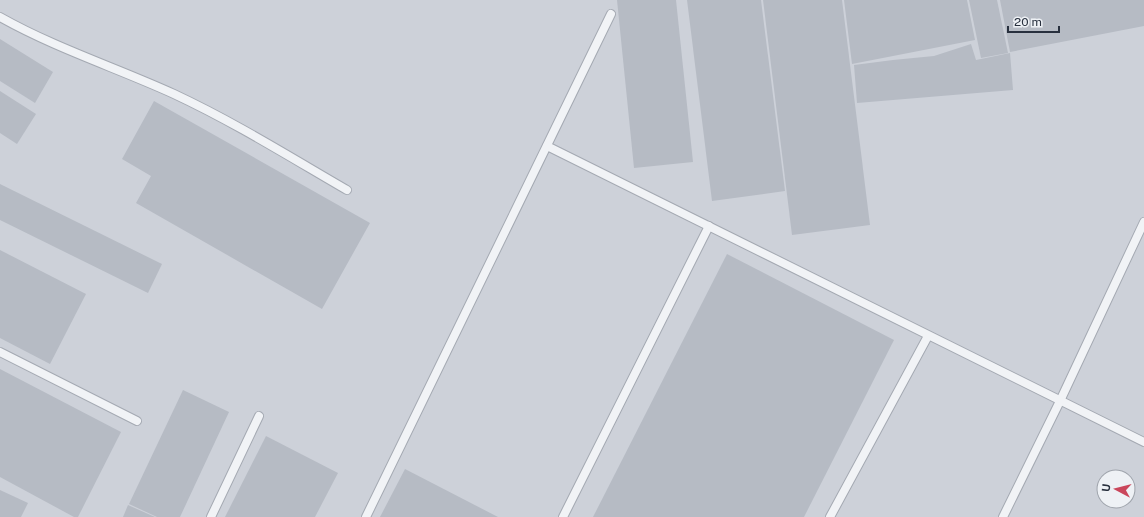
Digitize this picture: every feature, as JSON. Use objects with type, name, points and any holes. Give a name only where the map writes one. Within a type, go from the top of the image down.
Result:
[{"type":"lane","points":[[366,517],[611,14]]},
{"type":"lane","points":[[0,17],[39,37],[175,94],[347,190]]},
{"type":"lane","points":[[547,146],[1144,442]]},
{"type":"lane","points":[[1003,517],[1060,401],[1144,222]]},
{"type":"lane","points":[[563,517],[709,226]]},
{"type":"lane","points":[[830,517],[928,336]]},
{"type":"lane","points":[[0,352],[137,421]]},
{"type":"lane","points":[[211,517],[260,416]]},
{"type":"shaded area","points":[[0,0],[1144,0],[1144,517],[0,517]]},
{"type":"building","points":[[617,0],[676,0],[693,162],[634,168]]},
{"type":"building","points":[[687,0],[761,0],[785,191],[712,201]]},
{"type":"building","points":[[763,0],[842,0],[870,225],[792,235]]},
{"type":"building","points":[[844,0],[967,0],[975,40],[852,64]]},
{"type":"building","points":[[969,0],[997,0],[1008,53],[981,58]]},
{"type":"building","points":[[1000,0],[1144,0],[1144,26],[1010,52]]},
{"type":"building","points":[[0,39],[53,72],[35,103],[0,81]]},
{"type":"building","points":[[971,44],[976,60],[1010,53],[1013,90],[857,103],[854,65],[934,56]]},
{"type":"building","points":[[0,91],[36,114],[17,144],[0,133]]},
{"type":"building","points":[[154,101],[370,223],[322,309],[136,203],[151,176],[122,159]]},
{"type":"building","points":[[0,184],[162,264],[148,293],[0,220]]},
{"type":"building","points":[[0,250],[86,294],[50,364],[0,338]]},
{"type":"building","points":[[727,254],[894,340],[804,517],[593,517]]},
{"type":"building","points":[[0,369],[121,432],[78,517],[74,517],[0,477]]},
{"type":"building","points":[[183,390],[229,412],[180,517],[157,517],[129,504]]},
{"type":"building","points":[[266,436],[338,473],[315,517],[225,517]]},
{"type":"building","points":[[405,469],[498,517],[380,517]]},
{"type":"building","points":[[0,490],[28,503],[21,517],[0,517]]},
{"type":"building","points":[[128,505],[155,517],[123,517]]}]
